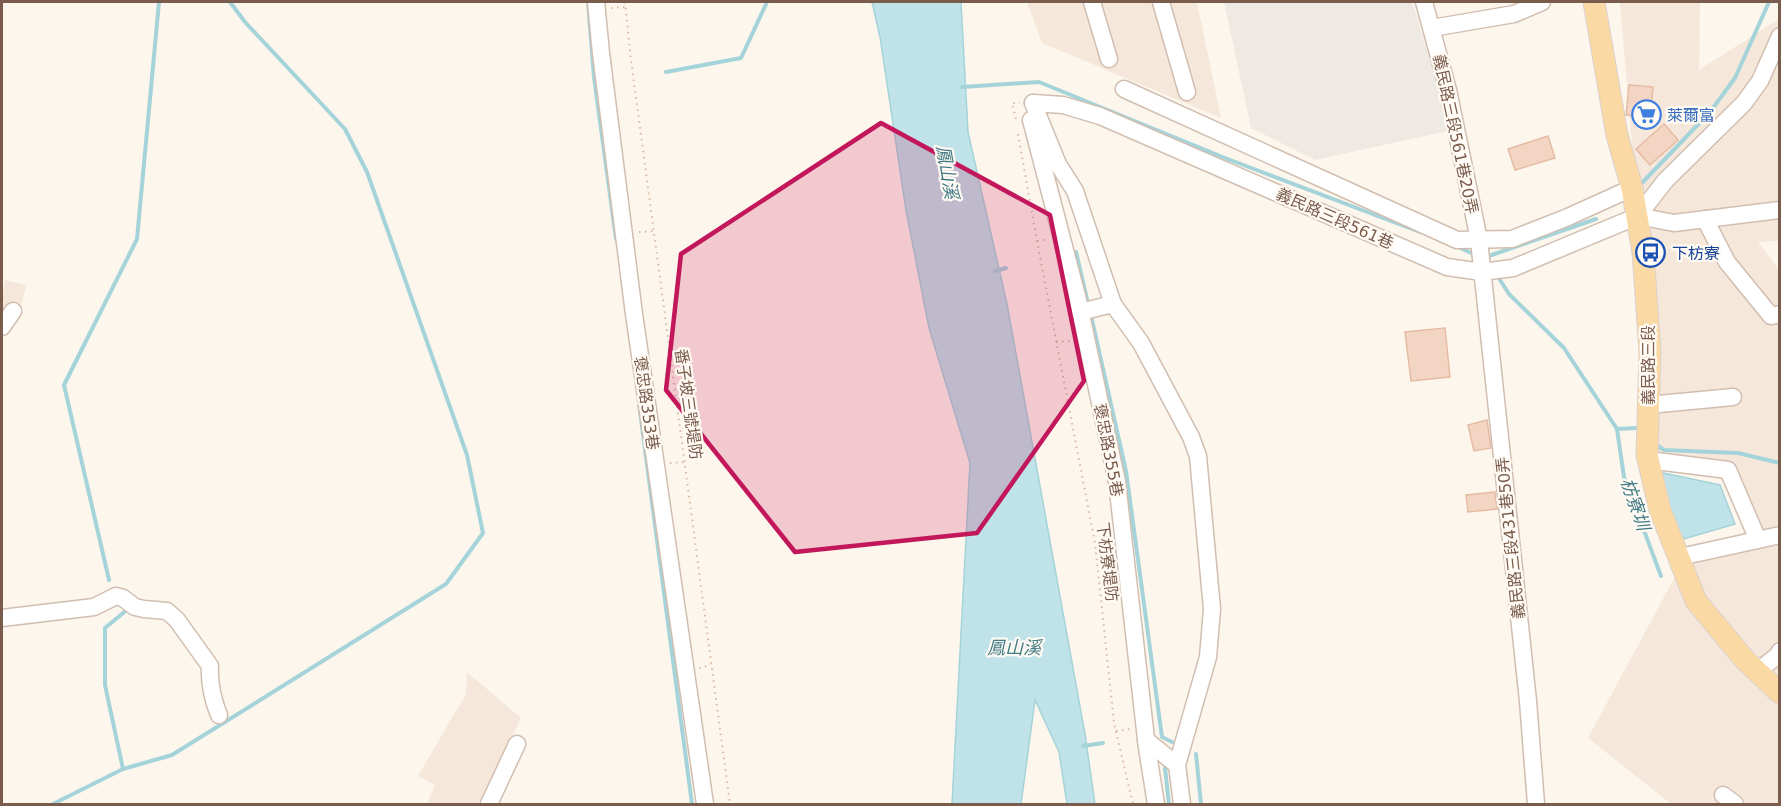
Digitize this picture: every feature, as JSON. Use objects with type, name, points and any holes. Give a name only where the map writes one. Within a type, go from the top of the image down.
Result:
[{"type":"main road","name":"義民路三段","points":[[1594,2],[1617,135],[1632,188],[1643,252],[1650,352],[1648,460],[1660,510],[1696,601],[1745,660],[1779,693]]},
{"type":"street","name":"褒忠路353巷","points":[[596,2],[634,314],[705,804]]},
{"type":"street","points":[[1092,2],[1109,59]]},
{"type":"street","points":[[1161,2],[1187,92]]},
{"type":"street","name":"義民路三段561巷20弄","points":[[1424,2],[1448,90],[1479,240],[1482,272]]},
{"type":"street","points":[[1432,28],[1514,14],[1542,2]]},
{"type":"street","points":[[1779,36],[1760,81],[1744,103],[1665,181],[1638,216],[1674,223],[1779,210]]},
{"type":"street","name":"義民路三段561巷","points":[[1124,89],[1456,240],[1512,239],[1632,188]]},
{"type":"street","points":[[1033,103],[1058,164],[1075,191],[1113,304],[1141,343],[1191,437],[1198,456],[1212,609],[1208,657],[1177,765],[1182,804]]},
{"type":"street","name":"義民路三段561巷","points":[[1033,103],[1063,105],[1100,116],[1447,267],[1482,272],[1514,268],[1638,216]]},
{"type":"street","name":"褒忠路355巷","points":[[1033,103],[1029,113],[1080,312],[1116,482],[1146,740],[1156,804]]},
{"type":"street","points":[[1705,219],[1727,262],[1771,316],[1779,314]]},
{"type":"street","name":"義民路三段431巷50弄","points":[[1482,272],[1528,701],[1536,804]]},
{"type":"street","points":[[1080,312],[1113,304]]},
{"type":"street","points":[[2,327],[13,311]]},
{"type":"street","points":[[1648,405],[1733,397]]},
{"type":"street","points":[[1648,460],[1728,470],[1758,540]]},
{"type":"street","points":[[1680,557],[1779,535]]},
{"type":"street","points":[[2,618],[94,607],[116,596],[135,607],[167,611],[177,620],[210,666],[209,682],[219,715]]},
{"type":"street","points":[[1757,672],[1778,655],[1779,651]]},
{"type":"street","points":[[1146,740],[1177,765]]},
{"type":"street","points":[[489,804],[517,744]]},
{"type":"path","name":"番子坡三號堤防","points":[[626,2],[730,804]]},
{"type":"path","points":[[1014,111],[1016,123]]},
{"type":"path","name":"下枋寮堤防","points":[[1018,135],[1036,241],[1095,543],[1114,723],[1133,804]]},
{"type":"highlighted area","points":[[881,123],[1050,215],[1084,381],[977,533],[795,552],[666,390],[681,254]]},
{"type":"shaded area","points":[[1027,2],[1197,2],[1221,118],[1042,43]]},
{"type":"shaded area","points":[[1224,2],[1412,2],[1452,130],[1315,160],[1251,128]]},
{"type":"shaded area","points":[[1620,2],[1700,2],[1699,70],[1779,19],[1779,241],[1758,242],[1780,271],[1779,804],[1671,804],[1588,738],[1677,573],[1747,531],[1727,482],[1658,456]]},
{"type":"shaded area","points":[[5,280],[26,285],[18,321],[2,317]]},
{"type":"shaded area","points":[[467,672],[521,718],[480,804],[427,804],[435,785],[418,776],[466,694]]},
{"type":"water","name":"鳳山溪","points":[[872,2],[961,2],[968,132],[1007,304],[1085,734],[1095,804],[1067,804],[1059,752],[1035,700],[1021,804],[952,804],[970,463],[929,328],[906,210],[880,37]]},
{"type":"water","points":[[1659,472],[1720,485],[1735,524],[1684,539],[1667,514]]},
{"type":"building","points":[[1629,85],[1653,87],[1650,118],[1626,115]]},
{"type":"building","points":[[1664,124],[1678,140],[1650,165],[1636,149]]},
{"type":"building","points":[[1548,136],[1555,158],[1515,170],[1508,149]]},
{"type":"building","points":[[1445,328],[1450,377],[1411,381],[1405,332]]},
{"type":"building","points":[[1487,420],[1491,448],[1474,451],[1468,425]]},
{"type":"building","points":[[1495,492],[1497,509],[1468,512],[1466,495]]},
{"type":"waterway","points":[[109,580],[64,385],[137,239],[159,2]]},
{"type":"waterway","points":[[53,804],[123,769],[172,755],[446,584],[483,533],[467,455],[367,172],[345,129],[245,22],[230,2]]},
{"type":"waterway","points":[[588,2],[594,77],[616,239]]},
{"type":"waterway","points":[[666,72],[741,58],[767,2]]},
{"type":"waterway","points":[[1640,185],[1710,112],[1735,78],[1769,2]]},
{"type":"waterway","points":[[962,87],[1039,82],[1225,158],[1420,232]]},
{"type":"waterway","points":[[1486,257],[1596,219]]},
{"type":"waterway","points":[[1458,247],[1476,255]]},
{"type":"waterway","points":[[1076,252],[1087,299]]},
{"type":"waterway","points":[[995,271],[1006,268]]},
{"type":"waterway","points":[[1500,280],[1509,294],[1564,348],[1617,429],[1636,428]]},
{"type":"waterway","points":[[1092,320],[1126,471],[1162,737],[1172,742]]},
{"type":"waterway","points":[[639,404],[692,804]]},
{"type":"waterway","name":"枋寮圳","points":[[1617,429],[1624,477],[1661,576]]},
{"type":"waterway","points":[[1658,446],[1664,450],[1738,453],[1780,463]]},
{"type":"waterway","points":[[123,769],[105,685],[105,628],[128,609]]},
{"type":"waterway","points":[[1083,746],[1103,743]]},
{"type":"waterway","points":[[1196,754],[1201,804]]},
{"type":"waterway","points":[[1165,768],[1169,804]]},
{"type":"place","name":"萊爾富","points":[[1646,115]]},
{"type":"place","name":"下枋寮","points":[[1651,253]]}]
